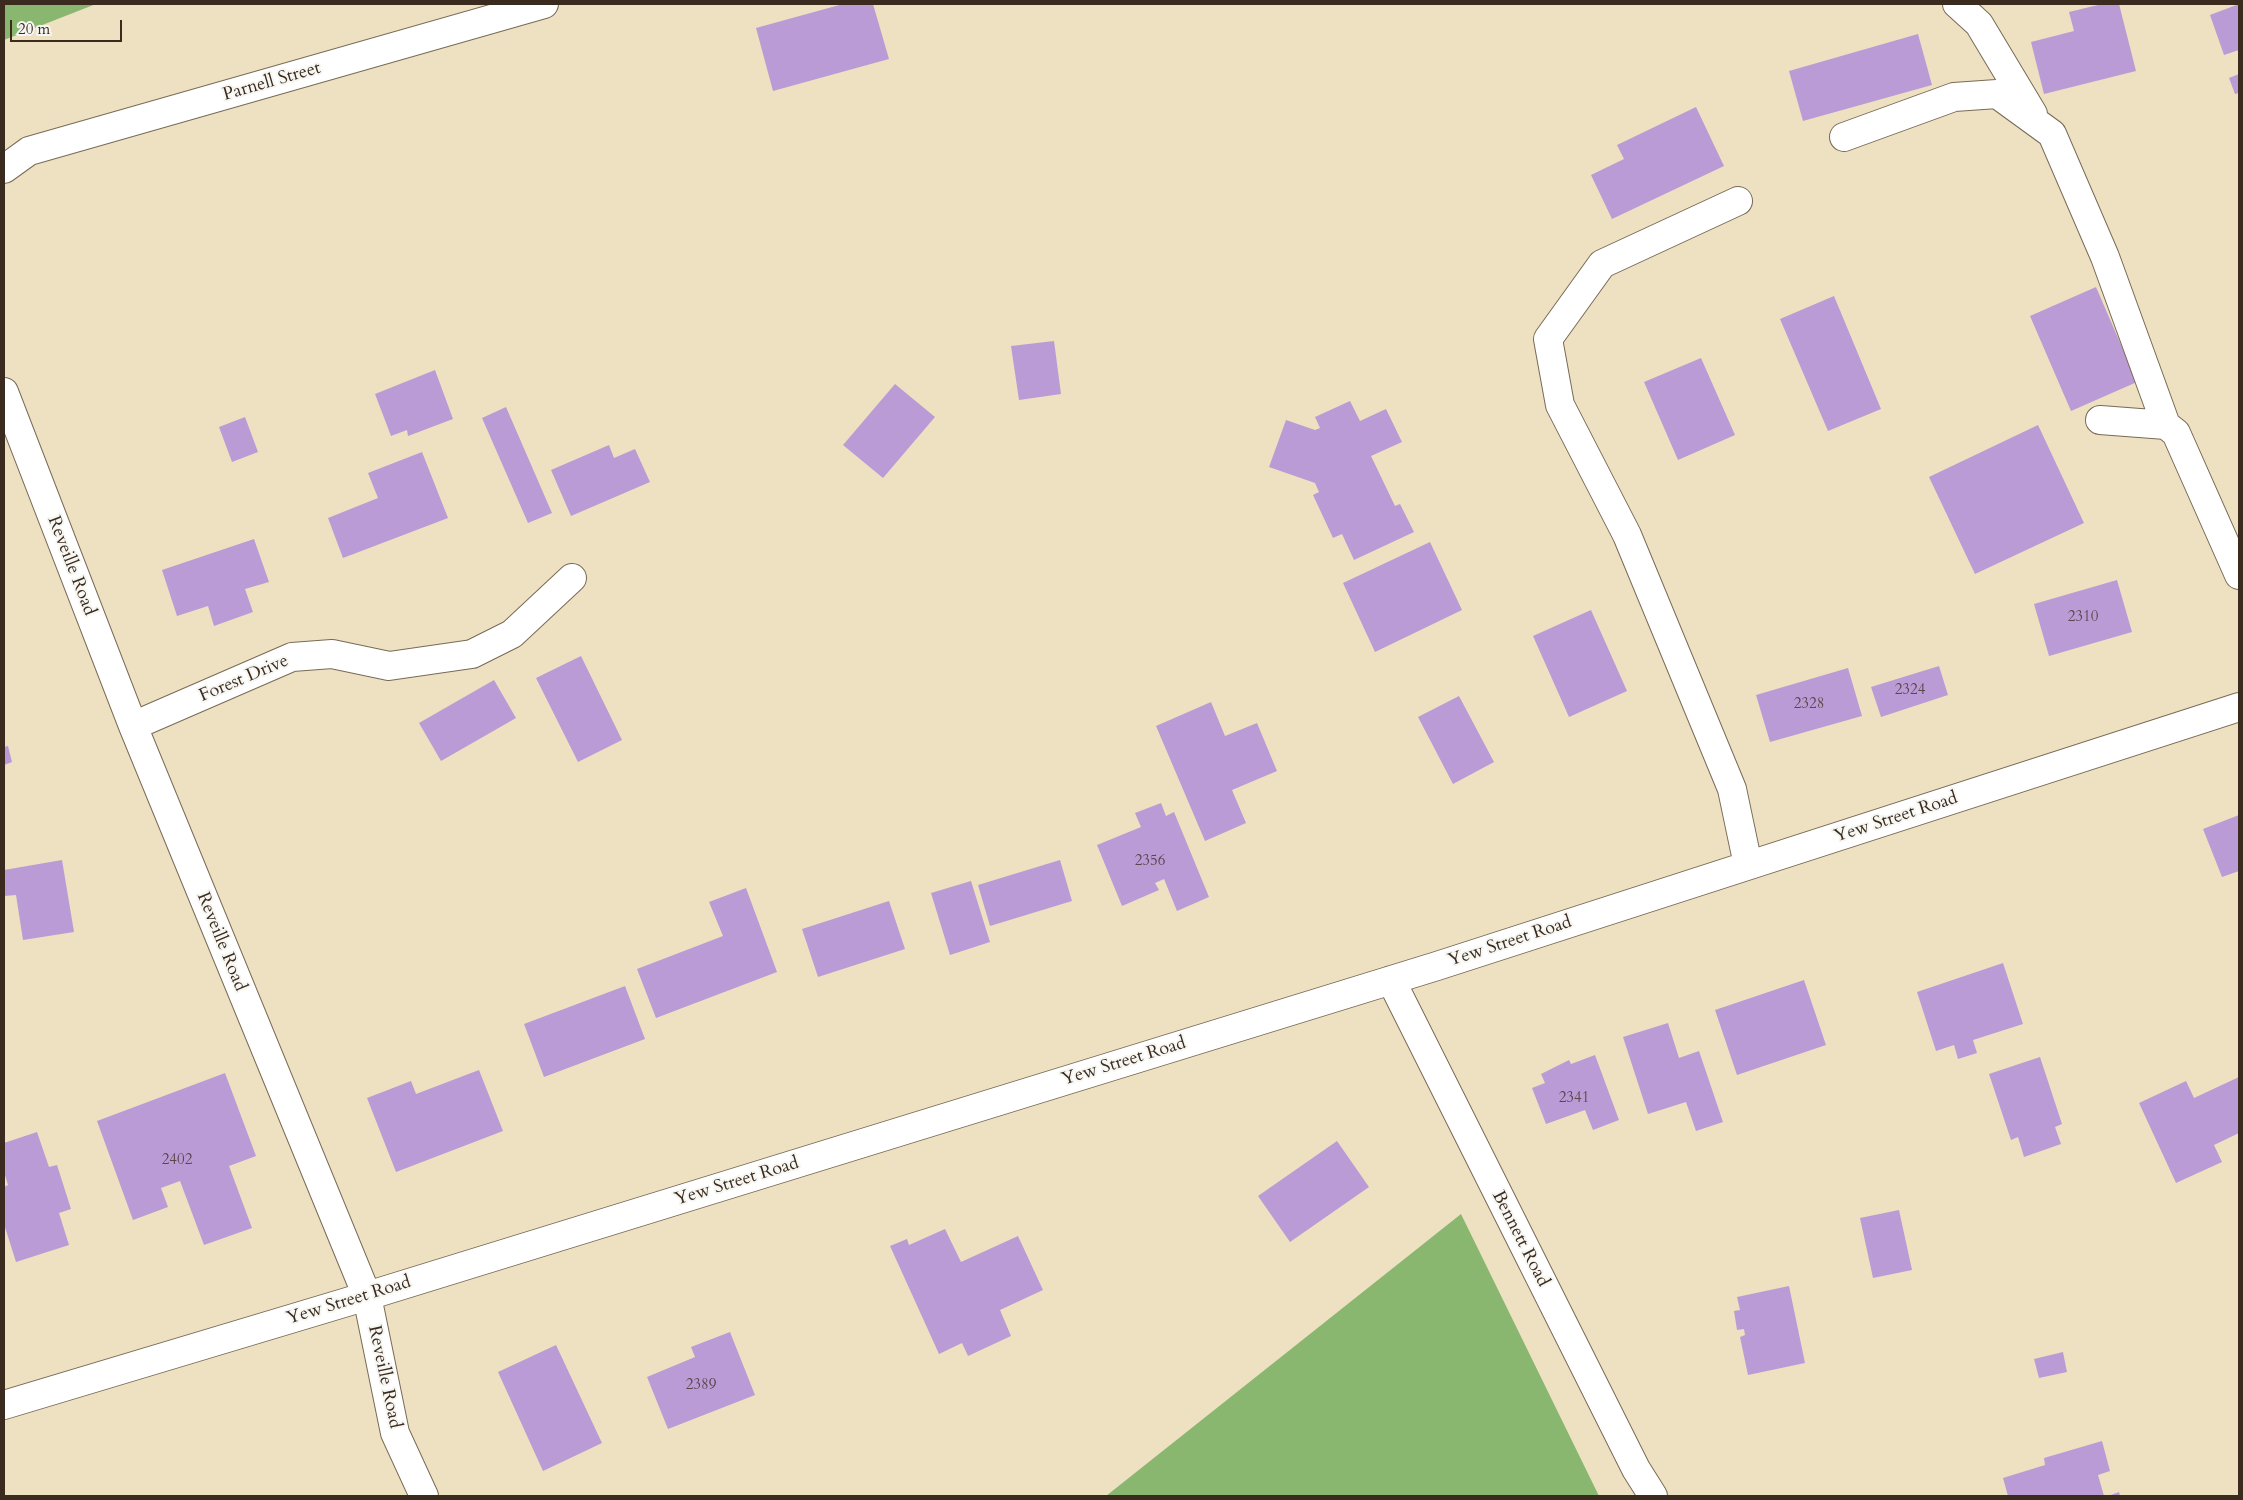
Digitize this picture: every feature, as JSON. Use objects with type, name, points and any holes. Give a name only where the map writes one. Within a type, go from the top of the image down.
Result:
[{"type":"street","name":"Parnell Street","points":[[4,169],[29,151],[544,4]]},
{"type":"street","points":[[1957,4],[1979,24],[2038,124]]},
{"type":"street","points":[[1844,137],[1954,97],[1997,94],[2052,134],[2105,257],[2166,425]]},
{"type":"street","points":[[1738,201],[1602,264],[1548,339],[1560,405],[1627,535],[1732,789],[1748,865]]},
{"type":"street","name":"Reveille Road","points":[[4,392],[133,726],[367,1296],[395,1433],[424,1496]]},
{"type":"street","points":[[2100,420],[2166,425],[2176,432],[2239,575]]},
{"type":"street","name":"Forest Drive","points":[[133,726],[292,657],[332,654],[389,666],[472,654],[512,634],[572,578]]},
{"type":"street","name":"Yew Street Road","points":[[4,1404],[367,1296],[1391,980],[2239,707]]},
{"type":"street","name":"Bennett Road","points":[[1391,980],[1631,1460],[1653,1496]]},
{"type":"green space","points":[[4,4],[96,4],[4,40]]},
{"type":"green space","points":[[1461,1214],[1599,1496],[1106,1496]]},
{"type":"building","points":[[843,4],[873,4],[889,59],[773,91],[756,28]]},
{"type":"building","points":[[2102,4],[2119,4],[2136,71],[2044,94],[2031,42],[2074,31],[2069,12]]},
{"type":"building","points":[[2239,4],[2239,50],[2224,55],[2210,15]]},
{"type":"building","points":[[1918,34],[1932,85],[1803,121],[1789,71]]},
{"type":"building","points":[[2239,74],[2239,93],[2235,94],[2229,78]]},
{"type":"building","points":[[1696,107],[1724,166],[1612,219],[1591,175],[1624,159],[1617,145]]},
{"type":"building","points":[[2096,287],[2137,382],[2071,411],[2030,316]]},
{"type":"building","points":[[1834,296],[1881,409],[1828,431],[1780,319]]},
{"type":"building","points":[[1054,341],[1061,394],[1019,400],[1011,346]]},
{"type":"building","points":[[1701,358],[1735,435],[1678,460],[1644,382]]},
{"type":"building","points":[[435,370],[453,419],[408,436],[407,430],[391,436],[375,394]]},
{"type":"building","points":[[895,384],[935,417],[883,478],[843,445]]},
{"type":"building","points":[[1350,401],[1360,421],[1386,409],[1402,442],[1371,456],[1395,506],[1400,504],[1414,532],[1354,560],[1342,534],[1333,538],[1313,495],[1319,492],[1315,483],[1269,467],[1286,420],[1315,430],[1320,428],[1315,417]]},
{"type":"building","points":[[506,407],[552,513],[528,523],[482,418]]},
{"type":"building","points":[[245,417],[258,452],[232,462],[219,427]]},
{"type":"building","points":[[2038,425],[2084,523],[1975,574],[1929,477]]},
{"type":"building","points":[[609,445],[614,458],[635,449],[650,482],[571,516],[551,470]]},
{"type":"building","points":[[422,452],[448,518],[343,558],[328,518],[378,498],[368,473]]},
{"type":"building","points":[[254,539],[269,582],[245,589],[253,612],[214,626],[208,606],[177,616],[162,570]]},
{"type":"building","points":[[1430,542],[1462,610],[1375,652],[1343,583]]},
{"type":"building","points":[[2117,580],[2132,632],[2049,656],[2034,604]]},
{"type":"building","points":[[1591,610],[1627,691],[1569,717],[1533,636]]},
{"type":"building","points":[[581,656],[622,740],[578,762],[536,678]]},
{"type":"building","points":[[1939,666],[1948,695],[1881,717],[1871,687]]},
{"type":"building","points":[[1848,668],[1862,716],[1770,742],[1756,695]]},
{"type":"building","points":[[494,680],[516,718],[441,761],[419,723]]},
{"type":"building","points":[[1459,696],[1494,762],[1453,784],[1418,717]]},
{"type":"building","points":[[1211,702],[1225,736],[1257,723],[1277,771],[1232,790],[1246,823],[1205,841],[1156,726]]},
{"type":"building","points":[[8,746],[12,762],[4,765],[4,747]]},
{"type":"building","points":[[1161,803],[1166,816],[1174,812],[1209,897],[1177,911],[1164,879],[1155,883],[1159,890],[1122,906],[1097,845],[1141,827],[1135,813]]},
{"type":"building","points":[[2239,815],[2239,871],[2222,877],[2203,829]]},
{"type":"building","points":[[62,860],[74,932],[23,940],[16,895],[4,896],[4,870]]},
{"type":"building","points":[[1060,860],[1072,901],[990,926],[978,885]]},
{"type":"building","points":[[971,881],[990,942],[950,955],[931,893]]},
{"type":"building","points":[[746,888],[777,972],[656,1018],[637,969],[723,936],[709,902]]},
{"type":"building","points":[[889,901],[905,949],[818,977],[802,929]]},
{"type":"building","points":[[2003,963],[2023,1024],[1973,1040],[1977,1053],[1958,1059],[1954,1045],[1936,1051],[1917,992]]},
{"type":"building","points":[[1804,980],[1826,1045],[1737,1075],[1715,1010]]},
{"type":"building","points":[[625,986],[645,1039],[544,1077],[524,1024]]},
{"type":"building","points":[[1668,1023],[1679,1058],[1699,1051],[1723,1122],[1696,1131],[1686,1102],[1648,1114],[1623,1037]]},
{"type":"building","points":[[1595,1055],[1619,1120],[1593,1130],[1585,1110],[1546,1124],[1532,1088],[1545,1083],[1541,1074],[1569,1060],[1571,1064]]},
{"type":"building","points":[[2040,1057],[2062,1124],[2055,1127],[2061,1144],[2024,1157],[2018,1137],[2011,1140],[1989,1074]]},
{"type":"building","points":[[479,1070],[503,1131],[396,1172],[367,1098],[411,1081],[416,1094]]},
{"type":"building","points":[[225,1073],[256,1156],[229,1166],[252,1228],[204,1245],[180,1181],[161,1188],[168,1207],[133,1220],[97,1121]]},
{"type":"building","points":[[2239,1077],[2239,1133],[2214,1145],[2222,1162],[2176,1183],[2139,1103],[2186,1081],[2194,1098]]},
{"type":"building","points":[[37,1132],[49,1167],[57,1165],[71,1209],[59,1213],[69,1245],[16,1262],[4,1224],[4,1187],[8,1185],[4,1172],[4,1143]]},
{"type":"building","points":[[1337,1141],[1369,1187],[1290,1242],[1258,1196]]},
{"type":"building","points":[[1899,1210],[1912,1270],[1873,1278],[1860,1218]]},
{"type":"building","points":[[945,1229],[961,1262],[1018,1236],[1043,1290],[1000,1310],[1011,1336],[968,1356],[962,1343],[939,1354],[890,1246],[907,1239],[909,1245]]},
{"type":"building","points":[[1789,1286],[1805,1363],[1748,1375],[1740,1337],[1745,1335],[1744,1329],[1737,1330],[1734,1311],[1740,1310],[1737,1297]]},
{"type":"building","points":[[730,1332],[755,1395],[668,1429],[647,1377],[695,1357],[691,1347]]},
{"type":"building","points":[[556,1345],[602,1443],[543,1471],[498,1372]]},
{"type":"building","points":[[2063,1352],[2067,1372],[2039,1378],[2034,1359]]},
{"type":"building","points":[[2102,1441],[2110,1471],[2098,1475],[2104,1496],[2008,1496],[2003,1478],[2045,1465],[2044,1458]]},
{"type":"building","points":[[2119,1492],[2120,1496],[2108,1496]]}]
